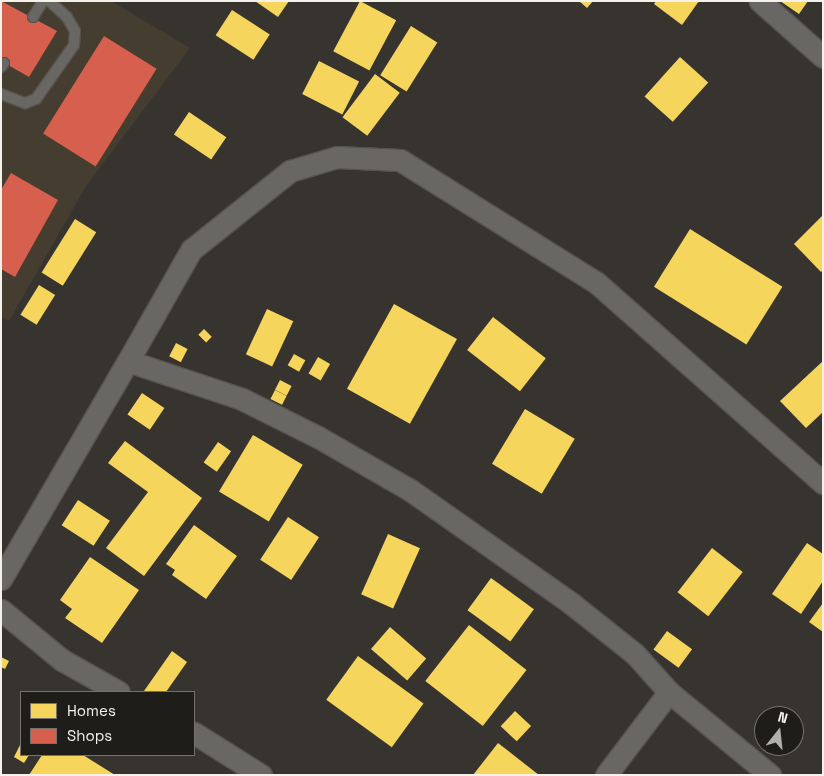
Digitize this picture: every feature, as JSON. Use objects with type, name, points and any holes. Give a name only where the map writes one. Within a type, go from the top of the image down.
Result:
[{"type":"street","points":[[760,1],[823,58]]},
{"type":"street","points":[[1,579],[191,250],[290,171],[337,157],[400,160],[597,283],[823,483]]},
{"type":"street","points":[[128,361],[242,399],[318,437],[410,490],[572,604],[635,654],[669,692],[770,775]]},
{"type":"street","points":[[1,610],[62,660],[117,691]]},
{"type":"street","points":[[606,775],[669,692]]},
{"type":"street","points":[[195,734],[261,775]]},
{"type":"lane","points":[[33,17],[43,1]]},
{"type":"lane","points":[[1,94],[25,103],[36,99],[74,45],[75,31],[67,17],[49,1]]},
{"type":"shaded area","points":[[1,1],[111,1],[190,48],[86,186],[9,321],[1,316]]},
{"type":"building: Homes","points":[[255,1],[289,1],[278,17]]},
{"type":"building: Homes","points":[[360,1],[396,20],[369,71],[333,51]]},
{"type":"building: Homes","points":[[579,1],[593,1],[587,8]]},
{"type":"building: Homes","points":[[656,1],[699,1],[682,25],[654,4]]},
{"type":"building: Homes","points":[[780,1],[808,1],[799,14]]},
{"type":"building: Homes","points":[[232,10],[270,35],[253,60],[216,35]]},
{"type":"building: Homes","points":[[411,26],[437,42],[407,92],[380,75]]},
{"type":"building: Homes","points":[[680,57],[708,82],[673,122],[645,96]]},
{"type":"building: Homes","points":[[319,61],[359,81],[342,114],[302,94]]},
{"type":"building: Homes","points":[[375,74],[400,93],[367,136],[343,117]]},
{"type":"building: Homes","points":[[189,112],[226,137],[211,160],[174,134]]},
{"type":"building: Homes","points":[[823,215],[823,270],[821,272],[794,244]]},
{"type":"building: Homes","points":[[75,219],[96,232],[63,286],[42,272]]},
{"type":"building: Homes","points":[[690,229],[782,287],[746,344],[654,287]]},
{"type":"building: Homes","points":[[39,285],[55,295],[37,325],[20,315]]},
{"type":"building: Homes","points":[[394,304],[457,339],[410,424],[347,389]]},
{"type":"building: Homes","points":[[267,309],[293,321],[272,367],[246,354]]},
{"type":"building: Homes","points":[[493,317],[546,358],[520,391],[467,350]]},
{"type":"building: Homes","points":[[204,329],[212,337],[206,342],[198,335]]},
{"type":"building: Homes","points":[[176,343],[188,349],[181,362],[169,356]]},
{"type":"building: Homes","points":[[294,354],[305,360],[299,372],[288,365]]},
{"type":"building: Homes","points":[[318,357],[330,364],[321,380],[308,373]]},
{"type":"building: Homes","points":[[823,361],[823,412],[806,428],[780,401]]},
{"type":"building: Homes","points":[[280,380],[292,386],[287,396],[275,390]]},
{"type":"building: Homes","points":[[275,390],[287,396],[282,405],[270,399]]},
{"type":"building: Homes","points":[[142,393],[164,408],[150,430],[127,415]]},
{"type":"building: Homes","points":[[525,409],[575,439],[542,494],[492,464]]},
{"type":"building: Homes","points":[[253,435],[303,465],[269,521],[219,492]]},
{"type":"building: Homes","points":[[125,441],[202,498],[144,576],[106,548],[148,492],[108,463]]},
{"type":"building: Homes","points":[[218,442],[231,451],[217,472],[204,462]]},
{"type":"building: Homes","points":[[78,500],[110,521],[94,546],[62,525]]},
{"type":"building: Homes","points":[[288,517],[319,537],[291,580],[260,560]]},
{"type":"building: Homes","points":[[194,525],[237,556],[206,599],[172,575],[175,570],[166,564]]},
{"type":"building: Homes","points":[[388,534],[420,548],[393,609],[361,594]]},
{"type":"building: Homes","points":[[807,543],[823,554],[823,581],[801,614],[772,594]]},
{"type":"building: Homes","points":[[712,548],[743,572],[708,616],[678,592]]},
{"type":"building: Homes","points":[[90,557],[139,590],[102,643],[65,618],[72,609],[60,600]]},
{"type":"building: Homes","points":[[491,578],[534,609],[510,642],[467,610]]},
{"type":"building: Homes","points":[[823,603],[823,632],[809,622]]},
{"type":"building: Homes","points":[[469,625],[527,670],[483,726],[425,681]]},
{"type":"building: Homes","points":[[390,627],[426,658],[407,680],[371,649]]},
{"type":"building: Homes","points":[[667,631],[692,649],[679,668],[653,650]]},
{"type":"building: Homes","points":[[172,651],[187,662],[167,691],[144,691]]},
{"type":"building: Homes","points":[[358,656],[424,704],[392,747],[326,700]]},
{"type":"building: Homes","points":[[1,657],[9,661],[5,669],[1,667]]},
{"type":"building: Homes","points":[[515,711],[531,726],[517,741],[501,726]]},
{"type":"building: Homes","points":[[498,743],[539,775],[473,775]]},
{"type":"building: Homes","points":[[20,745],[20,756],[28,756],[24,763],[14,757]]},
{"type":"building: Homes","points":[[41,756],[85,756],[115,775],[29,775]]},
{"type":"building: Shops","points":[[1,1],[57,31],[29,77],[1,61]]},
{"type":"building: Shops","points":[[104,36],[157,69],[96,166],[43,134]]},
{"type":"building: Shops","points":[[11,173],[58,200],[15,277],[1,269],[1,190]]}]
